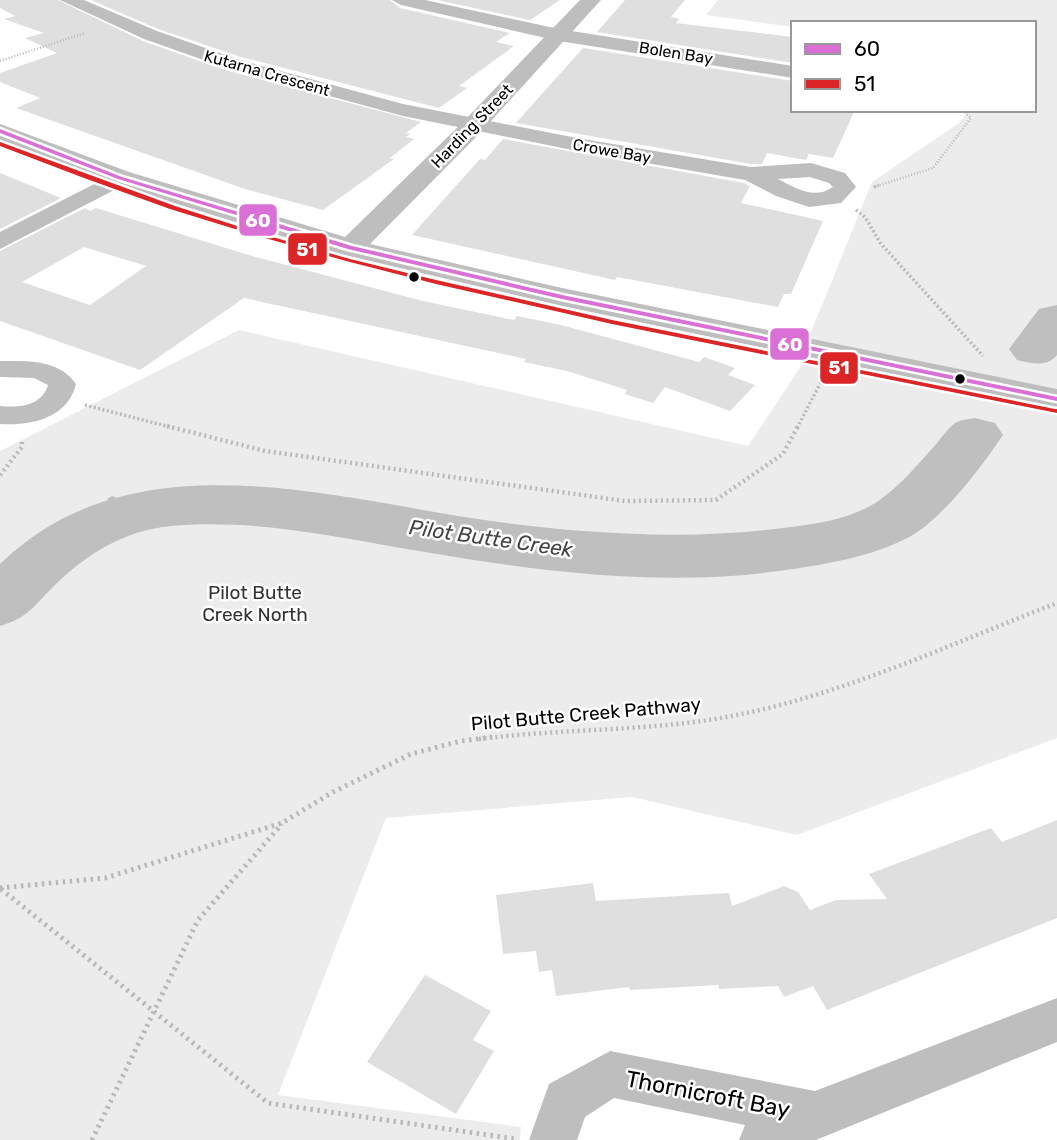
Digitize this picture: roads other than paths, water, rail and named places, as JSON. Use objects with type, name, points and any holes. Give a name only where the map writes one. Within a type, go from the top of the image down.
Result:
[{"type":"street","name":"Kutarna Crescent","points":[[69,0],[116,22],[262,75],[472,127]]},
{"type":"street","points":[[401,0],[559,35]]},
{"type":"street","name":"Harding Street","points":[[350,248],[472,127],[591,0]]},
{"type":"street","name":"Bolen Bay","points":[[559,35],[791,72]]},
{"type":"street","name":"Crowe Bay","points":[[472,127],[751,174],[811,170],[830,174],[842,191]]},
{"type":"street","points":[[0,131],[120,178],[350,248],[1057,400]]},
{"type":"street","points":[[0,242],[120,178]]},
{"type":"street","points":[[0,369],[46,372],[58,377],[62,384],[57,399],[48,406],[12,415]]},
{"type":"street","name":"Thornicroft Bay","points":[[763,1140],[815,1115],[1057,1020]]},
{"type":"street","name":"Thornicroft Bay","points":[[553,1140],[566,1101],[610,1074],[815,1115]]},
{"type":"waterway","name":"Pilot Butte Creek","points":[[1035,349],[1057,320]]},
{"type":"waterway","name":"Pilot Butte Creek","points":[[0,603],[57,548],[90,528],[128,514],[203,504],[277,508],[467,538],[591,553],[715,555],[812,545],[873,529],[903,513],[975,435]]},
{"type":"waterway","points":[[112,499],[120,508],[137,513]]},
{"type":"park label","name":"Pilot Butte Creek North","points":[[255,603]]}]
